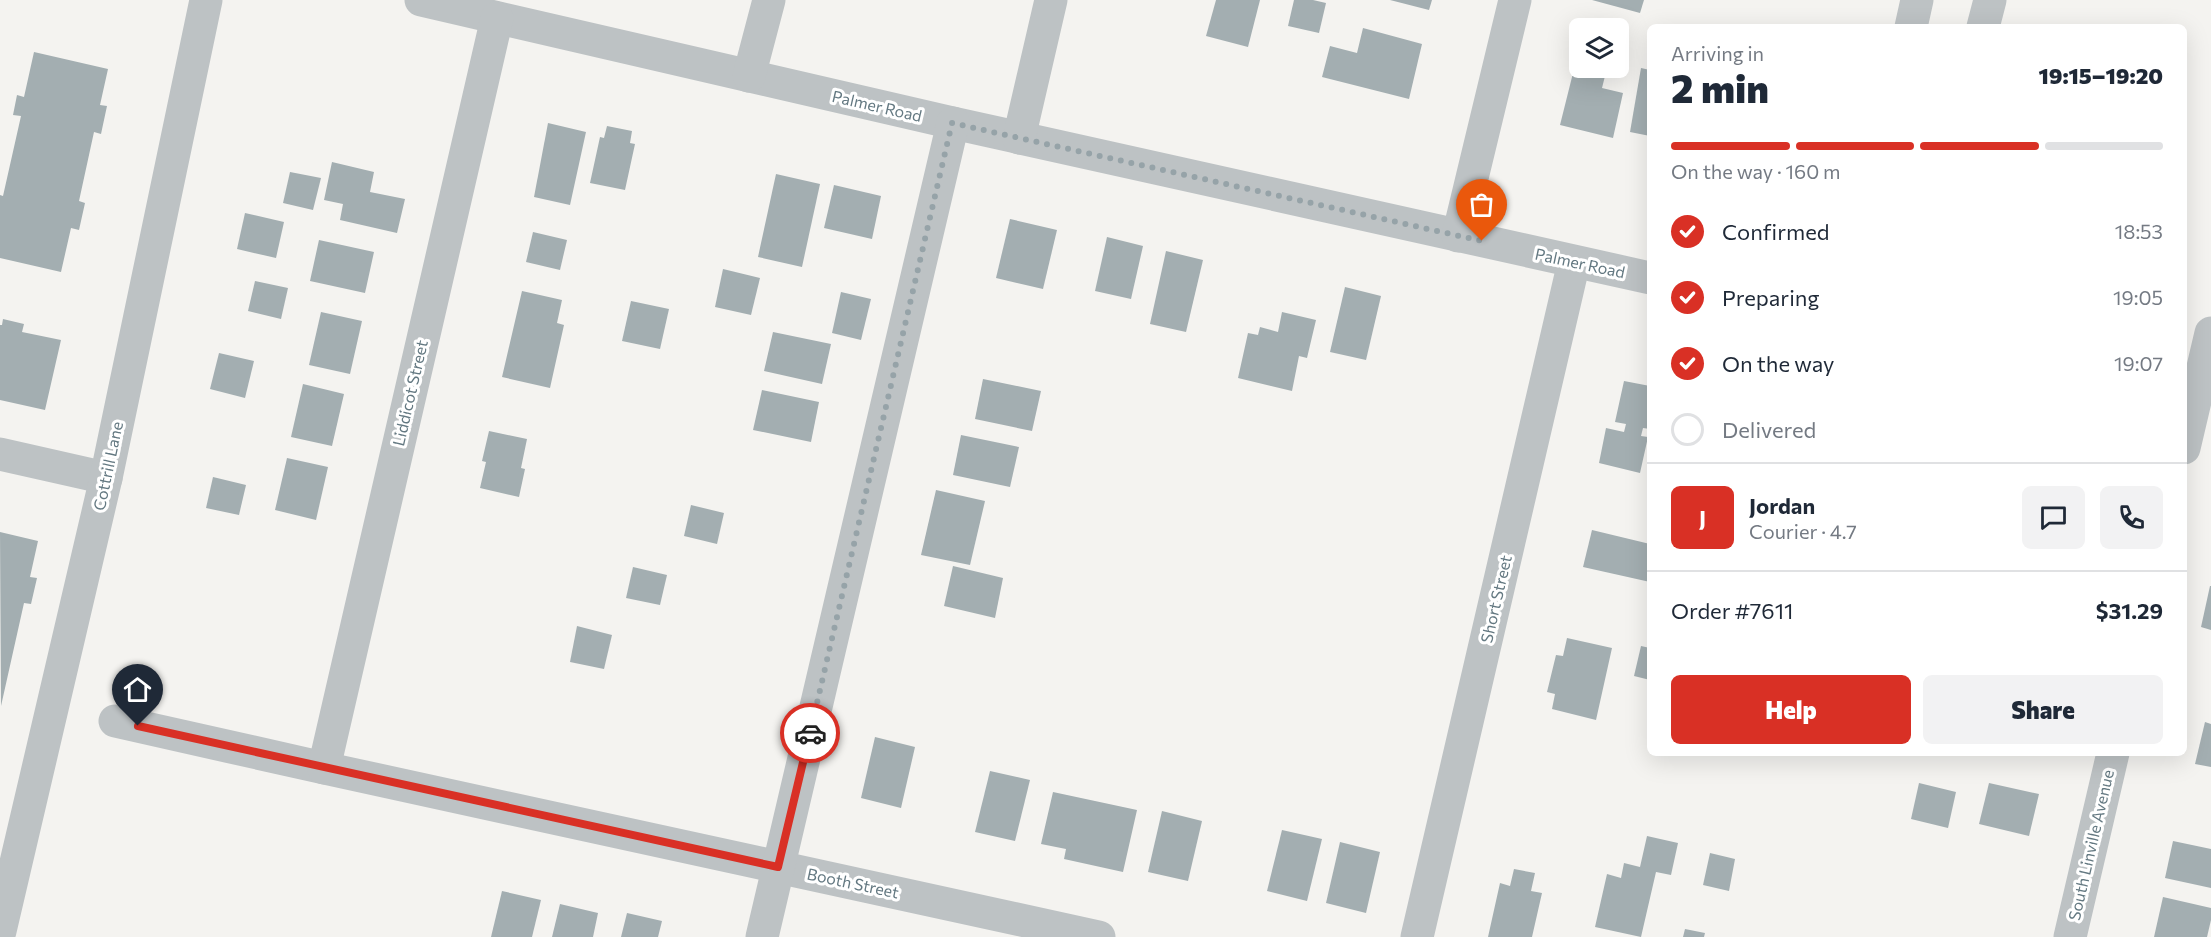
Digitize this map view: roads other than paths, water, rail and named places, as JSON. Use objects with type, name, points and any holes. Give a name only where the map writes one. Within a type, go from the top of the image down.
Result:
[{"type":"street","name":"Cottrill Lane","points":[[0,931],[106,478],[206,0]]},
{"type":"street","name":"Palmer Road","points":[[422,0],[952,123],[1647,277]]},
{"type":"street","points":[[749,76],[769,0]]},
{"type":"street","points":[[1019,138],[1051,0]]},
{"type":"street","points":[[1458,236],[1515,0]]},
{"type":"street","points":[[1912,24],[1917,0]]},
{"type":"street","points":[[1984,24],[1990,0]]},
{"type":"street","name":"Liddicot Street","points":[[324,768],[497,18]]},
{"type":"street","points":[[762,937],[952,123]]},
{"type":"street","name":"Short Street","points":[[1417,937],[1574,262]]},
{"type":"street","points":[[2187,436],[2211,333]]},
{"type":"street","points":[[0,454],[106,478]]},
{"type":"street","name":"Booth Street","points":[[115,721],[1099,937]]},
{"type":"street","name":"South Linville Avenue","points":[[2070,937],[2112,756]]}]
